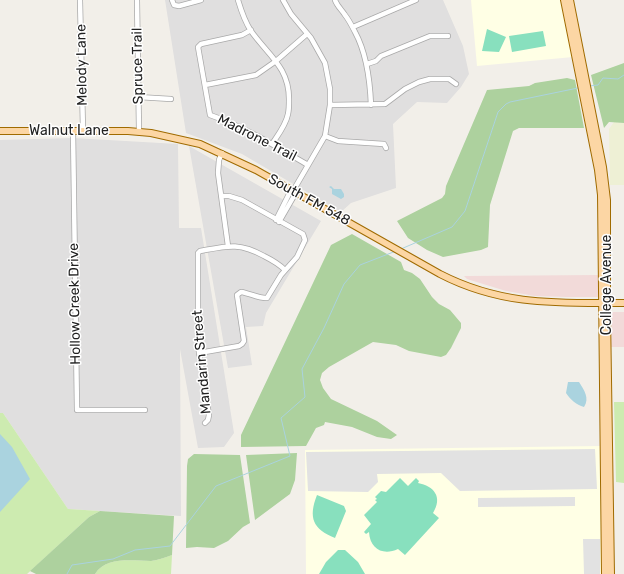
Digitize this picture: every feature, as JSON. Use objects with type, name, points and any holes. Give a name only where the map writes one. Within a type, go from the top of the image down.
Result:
[{"type":"main road","name":"College Avenue","points":[[564,0],[586,114],[592,127],[603,167],[607,200],[605,305],[607,450],[606,574]]},
{"type":"main road","name":"College Avenue","points":[[570,0],[593,119],[592,127]]},
{"type":"main road","name":"Walnut Lane","points":[[0,131],[139,131]]},
{"type":"main road","name":"South FM 548","points":[[139,131],[188,140],[222,153],[256,170],[449,279],[474,291],[495,298],[539,306],[605,305],[624,303]]},
{"type":"main road","name":"South FM 548","points":[[605,305],[624,307]]},
{"type":"main road","name":"College Avenue","points":[[607,490],[611,574]]},
{"type":"street","name":"Melody Lane","points":[[80,0],[83,130]]},
{"type":"street","name":"Spruce Trail","points":[[137,0],[139,131]]},
{"type":"street","points":[[172,0],[174,5],[179,6],[201,0]]},
{"type":"street","points":[[238,0],[251,30],[276,61],[287,79],[289,91],[289,113],[272,144]]},
{"type":"street","points":[[278,221],[289,194],[293,191],[325,136],[330,105],[330,89],[325,63],[283,0]]},
{"type":"street","points":[[334,0],[352,27],[367,64],[371,105]]},
{"type":"street","points":[[352,27],[416,0]]},
{"type":"street","name":"Madrone Trail","points":[[251,30],[242,35],[201,44],[198,46],[210,115],[226,120],[308,165]]},
{"type":"street","points":[[205,85],[256,75],[276,61],[307,34]]},
{"type":"street","points":[[367,64],[376,61],[381,56],[430,36],[448,36]]},
{"type":"street","points":[[330,105],[385,104],[405,89],[419,82],[430,79],[449,79],[456,84]]},
{"type":"street","points":[[138,97],[171,99]]},
{"type":"street","name":"Hollow Creek Drive","points":[[73,130],[77,410],[145,410]]},
{"type":"street","points":[[325,136],[338,141],[384,144],[386,148]]},
{"type":"street","points":[[222,153],[218,167],[220,196],[228,246],[246,248],[255,251],[278,264],[285,270]]},
{"type":"street","points":[[199,352],[239,346],[242,344],[244,341],[236,296],[241,292],[249,293],[265,299],[285,270],[298,257],[305,238],[303,234],[238,198],[220,196]]},
{"type":"street","name":"Mandarin Street","points":[[205,423],[208,420],[209,415],[199,352],[197,326],[198,253],[200,251],[228,246]]},
{"type":"shaded area","points":[[165,0],[443,0],[463,46],[469,74],[461,87],[447,103],[417,102],[393,124],[396,188],[351,203],[341,212],[242,154],[186,133]]},
{"type":"shaded area","points":[[471,0],[564,0],[573,57],[477,66]]},
{"type":"shaded area","points":[[614,122],[624,123],[624,185],[610,185],[609,129]]},
{"type":"shaded area","points":[[73,138],[178,144],[179,228],[201,228],[234,433],[224,447],[198,448],[180,349],[181,516],[68,509],[3,413],[0,413],[0,140]]},
{"type":"shaded area","points":[[189,146],[321,221],[266,313],[263,326],[246,327],[252,365],[228,368]]},
{"type":"shaded area","points":[[600,275],[600,297],[535,296],[506,291],[467,279],[464,276]]},
{"type":"shaded area","points":[[612,312],[624,312],[624,347],[611,347]]},
{"type":"shaded area","points":[[600,446],[602,574],[306,574],[305,450]]},
{"type":"shaded area","points":[[595,449],[597,489],[460,491],[441,473],[377,474],[378,482],[368,492],[308,491],[306,452]]},
{"type":"shaded area","points":[[575,497],[575,506],[478,507],[478,498]]},
{"type":"shaded area","points":[[583,539],[600,539],[600,574],[584,574]]},
{"type":"green space","points":[[487,29],[506,37],[499,52],[482,51]]},
{"type":"green space","points":[[543,31],[546,46],[512,52],[509,36]]},
{"type":"green space","points":[[624,63],[624,123],[609,122],[604,128],[591,75]]},
{"type":"green space","points":[[567,78],[575,80],[584,128],[519,128],[513,131],[490,205],[488,247],[481,250],[443,257],[427,250],[408,238],[397,221],[442,198],[445,194],[446,186],[487,90],[529,86],[535,83]]},
{"type":"green space","points":[[352,234],[401,262],[404,270],[412,273],[420,279],[432,297],[439,304],[450,310],[461,323],[461,328],[451,348],[446,355],[441,357],[409,351],[396,345],[373,342],[329,367],[322,373],[320,380],[323,388],[331,399],[377,421],[397,435],[391,439],[377,437],[352,427],[325,422],[324,425],[316,428],[306,446],[241,447],[241,435],[331,245]]},
{"type":"green space","points":[[614,402],[624,402],[624,483],[616,482]]},
{"type":"green space","points":[[0,413],[3,413],[68,509],[100,511],[89,517],[27,574],[0,574]]},
{"type":"green space","points":[[297,453],[295,480],[290,494],[255,520],[246,455]]},
{"type":"green space","points":[[194,454],[240,455],[250,523],[243,527],[228,541],[214,548],[186,548],[187,466],[188,459]]},
{"type":"green space","points":[[400,478],[408,486],[416,478],[419,481],[418,483],[424,484],[435,493],[437,502],[433,513],[439,518],[405,555],[398,549],[387,552],[378,550],[372,543],[369,532],[366,534],[364,532],[371,524],[364,515],[377,502],[375,497],[381,491],[386,492]]},
{"type":"green space","points":[[317,495],[344,506],[346,511],[335,538],[322,531],[314,522],[313,510]]},
{"type":"green space","points":[[100,511],[174,516],[172,555],[151,561],[128,560],[113,562],[100,568],[95,574],[36,574],[30,571],[89,517]]},
{"type":"green space","points":[[338,550],[345,550],[358,562],[365,574],[319,574],[326,562]]},
{"type":"green space","points":[[172,555],[171,574],[95,574],[106,564],[113,562],[128,560],[151,561]]},
{"type":"water","points":[[331,186],[334,189],[341,189],[344,197],[341,199],[332,194],[332,189],[329,187]]},
{"type":"water","points":[[568,382],[579,382],[586,397],[586,404],[584,407],[574,402],[566,393]]},
{"type":"water","points":[[0,434],[12,447],[30,479],[0,512]]},
{"type":"waterway","points":[[589,86],[598,85],[603,78],[618,79],[624,75]]},
{"type":"waterway","points":[[401,249],[452,227],[465,211],[498,112],[506,104],[578,88]]},
{"type":"waterway","points":[[67,574],[72,565],[113,559],[135,550],[170,546],[216,486],[290,456],[281,418],[305,397],[302,369],[324,328],[344,284],[360,265],[396,251]]}]
